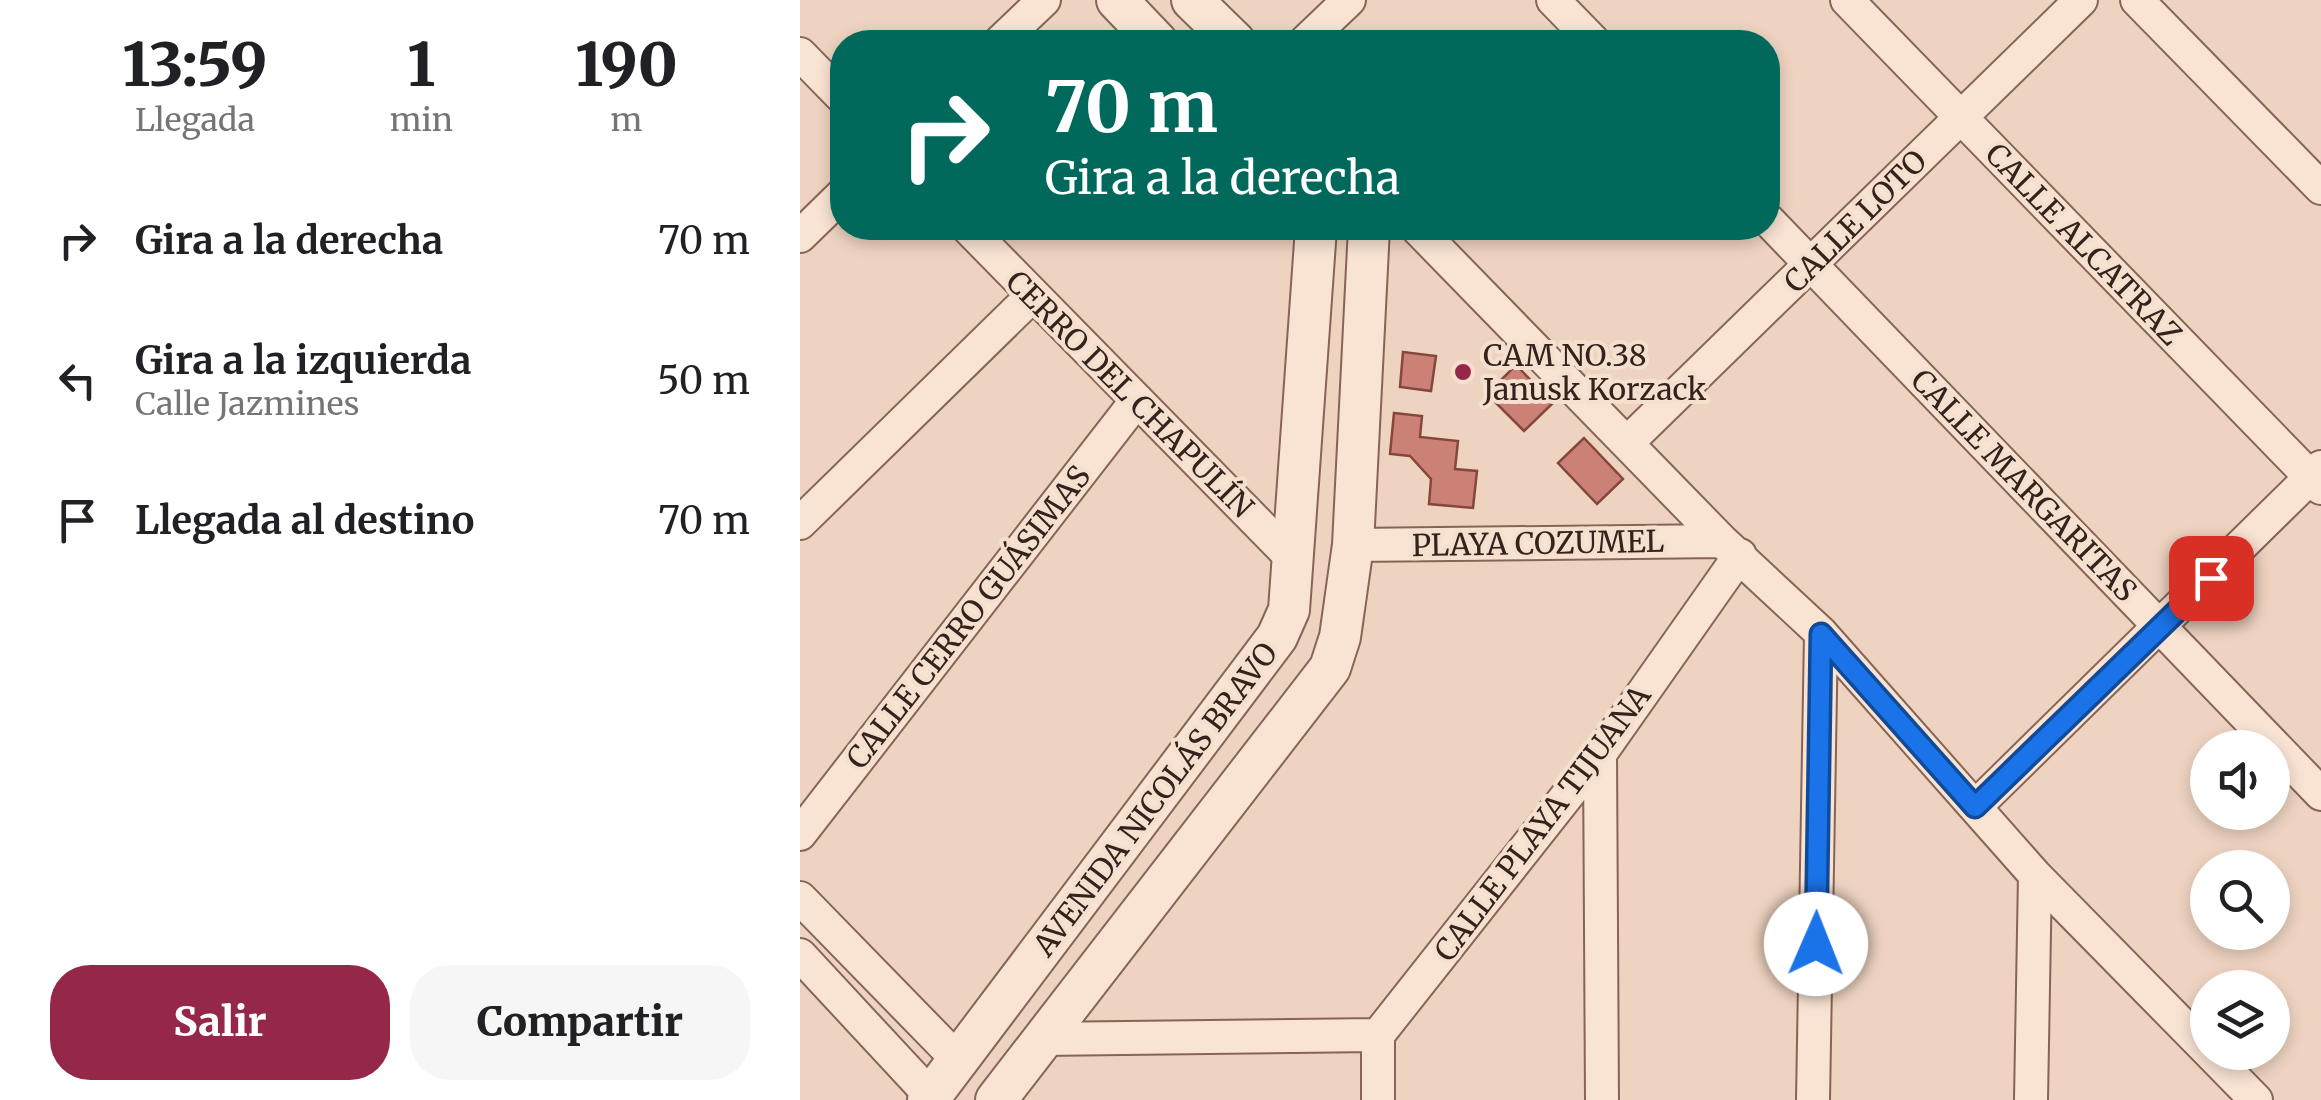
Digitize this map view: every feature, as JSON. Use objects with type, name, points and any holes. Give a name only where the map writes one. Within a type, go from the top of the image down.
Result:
[{"type":"street","points":[[1013,30],[1044,0]]},
{"type":"street","points":[[1117,0],[1146,30]]},
{"type":"street","points":[[1192,0],[1222,30]]},
{"type":"street","points":[[1318,30],[1349,0]]},
{"type":"street","points":[[1553,0],[1582,30]]},
{"type":"street","name":"CALLE ALCATRAZ","points":[[1847,0],[2318,478]]},
{"type":"street","name":"CALLE LOTO","points":[[1628,442],[2081,0]]},
{"type":"street","points":[[2137,0],[2321,188]]},
{"type":"street","points":[[800,54],[830,85]]},
{"type":"street","points":[[800,236],[830,207]]},
{"type":"street","name":"CALLE MARGARITAS","points":[[1780,233],[2321,794]]},
{"type":"street","name":"CERRO DEL CHAPULÍN","points":[[979,240],[1292,560]]},
{"type":"street","name":"AVENIDA NICOLÁS BRAVO","points":[[930,1098],[1278,637],[1289,610],[1315,240]]},
{"type":"street","name":"AVENIDA NICOLÁS BRAVO","points":[[996,1100],[1330,668],[1340,638],[1354,545],[1368,240]]},
{"type":"street","points":[[1429,240],[1731,548],[1821,634],[2035,875],[2190,1034]]},
{"type":"street","points":[[800,523],[1032,296]]},
{"type":"street","name":"CALLE CERRO GUÁSIMAS","points":[[800,834],[1137,400]]},
{"type":"street","points":[[1975,807],[2318,478]]},
{"type":"street","name":"PLAYA COZUMEL","points":[[1354,545],[1731,548]]},
{"type":"street","name":"CALLE PLAYA TIJUANA","points":[[1378,1036],[1600,754],[1731,548]]},
{"type":"street","points":[[1813,1100],[1821,634]]},
{"type":"street","points":[[1600,754],[1602,1100]]},
{"type":"street","points":[[2030,1100],[2035,875]]},
{"type":"street","points":[[800,898],[958,1060]]},
{"type":"street","points":[[800,954],[930,1098]]},
{"type":"street","points":[[1040,1039],[1378,1036],[1378,1100]]},
{"type":"street","points":[[2225,1070],[2252,1098]]},
{"type":"building","points":[[1403,352],[1436,356],[1431,391],[1400,387]]},
{"type":"building","points":[[1516,365],[1553,403],[1524,431],[1487,394]]},
{"type":"building","points":[[1394,413],[1422,416],[1420,437],[1458,441],[1455,469],[1477,471],[1473,508],[1429,504],[1431,479],[1410,456],[1390,454]]},
{"type":"building","points":[[1584,438],[1623,479],[1597,504],[1558,463]]},
{"type":"place","name":"CAM NO.38 Janusk Korzack","points":[[1463,372]]},
{"type":"route","points":[[1816,944],[1821,634],[1975,807],[2211,578]]}]
